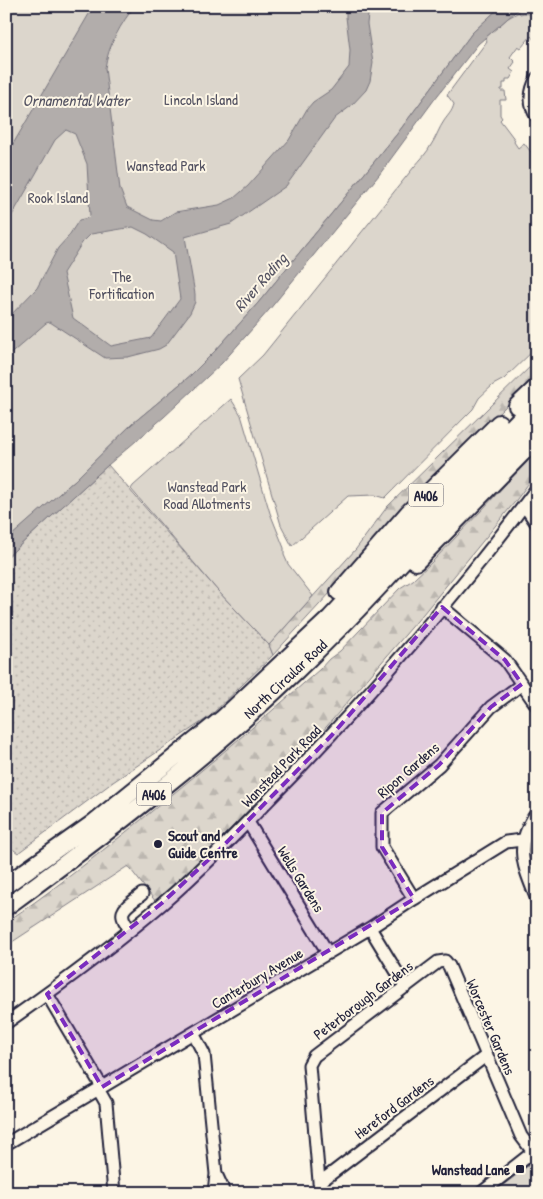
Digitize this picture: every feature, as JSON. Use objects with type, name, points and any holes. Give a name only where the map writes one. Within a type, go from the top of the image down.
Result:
[{"type":"highway","name":"A406","points":[[292,654],[323,611],[408,513],[537,386]]},
{"type":"highway","name":"North Circular Road","points":[[6,885],[92,824],[215,726],[330,618],[537,401]]},
{"type":"highway","name":"North Circular Road","points":[[6,907],[101,838],[229,732],[295,672],[375,592],[459,499],[537,420]]},
{"type":"highway","name":"A406","points":[[295,672],[384,593],[537,438]]},
{"type":"street","points":[[537,78],[532,86],[531,102],[537,117]]},
{"type":"street","name":"Wanstead Park Road","points":[[6,1023],[47,994],[130,929],[188,880],[248,822],[332,735],[442,608],[537,488]]},
{"type":"street","points":[[524,505],[537,524]]},
{"type":"street","points":[[442,608],[505,660],[537,706]]},
{"type":"street","name":"Ripon Gardens","points":[[414,898],[382,847],[382,813],[440,765],[491,707],[522,684]]},
{"type":"street","points":[[537,812],[529,823],[522,840],[522,862],[537,900]]},
{"type":"street","name":"Wells Gardens","points":[[248,822],[328,952]]},
{"type":"street","name":"Canterbury Avenue","points":[[6,1144],[370,928],[414,898],[506,842],[522,840]]},
{"type":"street","points":[[130,929],[122,915],[124,909],[142,894]]},
{"type":"street","points":[[370,928],[406,987]]},
{"type":"street","name":"Peterborough Gardens","points":[[320,1188],[309,1064],[314,1056],[438,962],[445,961],[449,966]]},
{"type":"street","name":"Worcester Gardens","points":[[449,966],[521,1136],[535,1150]]},
{"type":"street","points":[[47,994],[100,1088],[106,1103],[114,1193]]},
{"type":"street","points":[[193,1034],[204,1054],[216,1174],[214,1193]]},
{"type":"street","name":"Hereford Gardens","points":[[320,1188],[487,1054]]},
{"type":"street","points":[[481,1193],[535,1150]]},
{"type":"street","points":[[216,1174],[222,1187],[222,1193]]},
{"type":"highlighted area","points":[[442,607],[505,660],[522,684],[491,707],[439,765],[382,813],[382,847],[414,899],[102,1087],[47,994],[162,903],[220,849],[332,735]]},
{"type":"green space","name":"Wanstead Park","points":[[6,6],[501,6],[472,33],[397,134],[258,303],[216,350],[191,375],[132,424],[75,480],[6,541]]},
{"type":"green space","points":[[519,12],[520,14],[537,13],[537,44],[531,36],[521,48],[518,46],[510,57],[515,62],[510,69],[514,72],[510,79],[506,79],[506,83],[503,83],[503,89],[501,89],[501,91],[505,91],[506,100],[500,100],[500,115],[502,118],[500,120],[515,140],[514,142],[518,148],[524,143],[534,156],[537,154],[537,347],[504,379],[493,385],[479,398],[473,409],[385,498],[375,495],[348,496],[292,546],[281,525],[238,379],[263,355],[425,154],[453,107],[454,104],[447,95],[487,41],[485,38],[508,18]]},
{"type":"green space","points":[[537,360],[537,376],[469,442],[273,655],[269,645],[356,549],[387,507]]},
{"type":"green space","name":"Wanstead Park Road Allotments","points":[[231,399],[241,415],[270,513],[284,548],[284,555],[288,564],[313,596],[269,645],[218,591],[131,489]]},
{"type":"green space","points":[[537,450],[537,472],[423,614],[303,754],[168,893],[156,902],[128,866],[6,946],[6,922],[62,882],[142,819],[320,669],[340,651],[400,588],[413,580],[433,561]]},
{"type":"green space","points":[[108,465],[218,591],[269,645],[273,655],[209,717],[113,782],[18,853],[6,844],[6,558]]},
{"type":"green space","points":[[537,1159],[537,1193],[493,1193]]},
{"type":"water","name":"Ornamental Water","points":[[96,6],[135,6],[116,35],[109,51],[105,68],[120,189],[127,207],[153,220],[161,221],[175,212],[219,205],[234,198],[248,186],[289,140],[307,109],[313,102],[331,90],[349,67],[350,50],[346,6],[369,6],[367,24],[373,63],[370,81],[366,90],[351,106],[335,118],[286,186],[231,224],[185,237],[195,302],[190,313],[166,345],[159,349],[128,357],[105,358],[50,322],[46,323],[6,358],[6,320],[37,288],[58,248],[79,220],[90,216],[87,164],[75,134],[66,130],[55,140],[6,226],[6,156],[89,14]],"holes":[[[133,227],[173,252],[180,299],[151,338],[111,346],[73,318],[63,273],[82,243],[91,234]]]},
{"type":"water","points":[[501,6],[522,6],[478,44],[379,175],[269,310],[222,363],[6,558],[6,541],[11,536],[75,480],[132,424],[191,375],[216,350],[258,303],[397,134],[472,33]]},
{"type":"place","name":"Scout and Guide Centre","points":[[158,844]]},
{"type":"place","name":"Wanstead Lane","points":[[520,1169]]},
{"type":"park label","name":"Lincoln Island","points":[[201,99]]},
{"type":"park label","name":"Rook Island","points":[[58,197]]},
{"type":"park label","name":"The Fortification","points":[[122,284]]},
{"type":"water label","name":"River Roding","points":[[260,282]]}]
